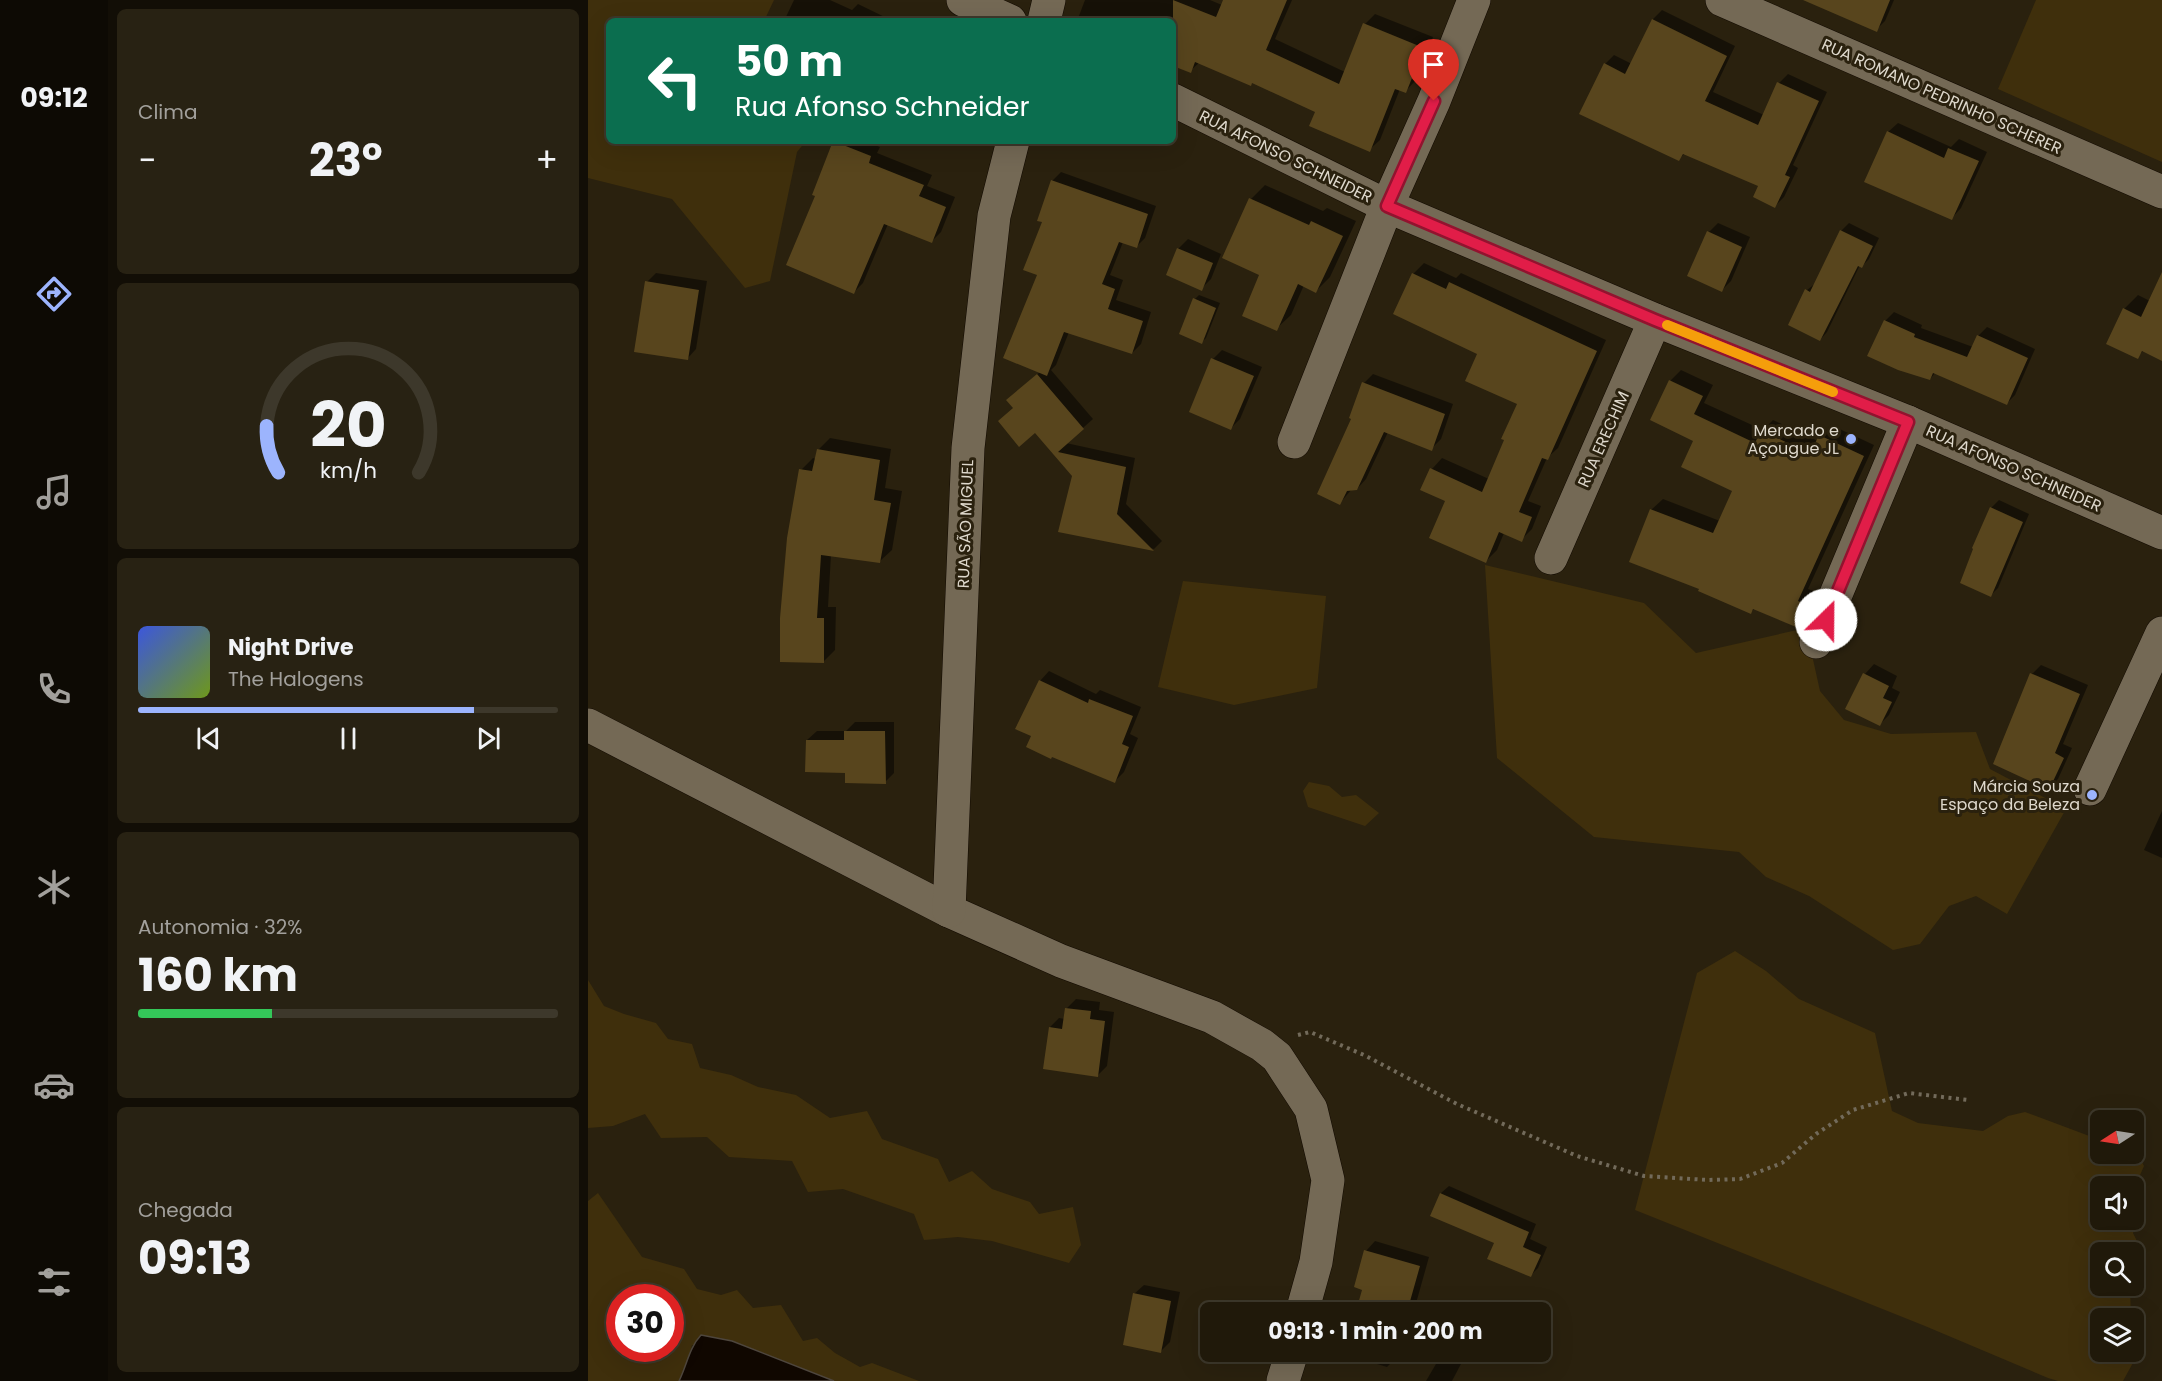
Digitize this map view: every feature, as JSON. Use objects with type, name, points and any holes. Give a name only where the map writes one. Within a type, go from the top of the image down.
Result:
[{"type":"street","points":[[963,0],[1003,18]]},
{"type":"street","points":[[1045,18],[1049,0]]},
{"type":"street","points":[[1294,442],[1387,206],[1434,101],[1474,0]]},
{"type":"street","name":"RUA ROMANO PEDRINHO SCHERER","points":[[1722,0],[2162,192]]},
{"type":"street","name":"RUA AFONSO SCHNEIDER","points":[[1176,101],[1387,206],[1655,320],[1908,422],[2162,533]]},
{"type":"street","name":"RUA SÃO MIGUEL","points":[[949,911],[968,448],[994,216],[1012,144]]},
{"type":"street","name":"RUA ERECHIM","points":[[1551,558],[1655,320]]},
{"type":"street","points":[[1816,642],[1908,422]]},
{"type":"street","points":[[2090,789],[2162,633]]},
{"type":"street","points":[[588,725],[949,911],[1061,961],[1212,1017],[1262,1045],[1277,1057],[1311,1108],[1328,1179],[1316,1262],[1305,1302]]},
{"type":"street","points":[[1283,1381],[1289,1362]]},
{"type":"path","points":[[1262,1045],[1310,1032],[1364,1055],[1457,1104],[1577,1156],[1644,1176],[1708,1180],[1740,1179],[1782,1163],[1816,1134],[1853,1110],[1909,1093],[1968,1100]]},
{"type":"shaded area","points":[[588,0],[774,0],[765,18],[606,18],[606,144],[804,144],[797,152],[770,281],[745,288],[672,199],[588,178]]},
{"type":"shaded area","points":[[2036,0],[2162,0],[2162,162],[1998,89]]},
{"type":"shaded area","points":[[1485,565],[1644,603],[1696,653],[1806,628],[1820,691],[1844,720],[1891,734],[1976,732],[1990,769],[2066,809],[2007,914],[1976,896],[1949,906],[1920,944],[1893,950],[1809,896],[1766,877],[1739,852],[1594,837],[1497,758]]},
{"type":"shaded area","points":[[1183,581],[1326,596],[1317,688],[1234,705],[1158,687]]},
{"type":"shaded area","points":[[1309,782],[1329,786],[1342,797],[1356,795],[1379,813],[1365,826],[1308,807],[1303,791]]},
{"type":"shaded area","points":[[1735,951],[1766,971],[1799,999],[1875,1033],[1892,1111],[1918,1123],[1983,1131],[2008,1116],[2025,1112],[2090,1136],[2090,1164],[2143,1164],[2140,1176],[2090,1176],[2090,1230],[2134,1230],[2133,1233],[2138,1242],[2090,1242],[2090,1296],[2130,1296],[2131,1308],[2090,1308],[2090,1362],[2133,1362],[2123,1381],[2058,1381],[2048,1378],[1925,1326],[1635,1210],[1697,973]]},
{"type":"shaded area","points":[[588,980],[604,1006],[656,1023],[668,1039],[692,1044],[700,1068],[731,1075],[758,1087],[796,1095],[830,1118],[867,1111],[882,1139],[938,1159],[949,1182],[972,1171],[992,1189],[1030,1202],[1039,1214],[1073,1207],[1081,1245],[1069,1263],[992,1241],[958,1237],[924,1240],[914,1214],[843,1189],[808,1192],[792,1161],[729,1157],[707,1137],[661,1138],[645,1114],[613,1126],[588,1128]]},
{"type":"shaded area","points":[[598,1193],[642,1257],[684,1269],[697,1289],[721,1295],[737,1290],[753,1308],[781,1305],[803,1341],[817,1338],[835,1353],[860,1367],[872,1363],[919,1381],[834,1381],[791,1365],[692,1345],[679,1381],[588,1381],[588,1201]]},
{"type":"shaded area","points":[[701,1335],[732,1341],[834,1381],[679,1381],[691,1351]]},
{"type":"building","points":[[1173,0],[1216,17],[1223,0],[1287,0],[1266,50],[1339,84],[1363,23],[1424,48],[1406,93],[1395,89],[1370,152],[1309,126],[1315,112],[1252,83],[1251,86],[1195,62],[1191,73],[1176,67],[1176,18],[1173,18]]},
{"type":"building","points":[[1803,0],[1890,0],[1877,32]]},
{"type":"building","points":[[1652,19],[1727,56],[1705,101],[1758,125],[1777,82],[1819,101],[1785,175],[1790,177],[1775,208],[1753,197],[1758,186],[1683,154],[1679,161],[1579,114],[1604,63],[1625,74]]},
{"type":"building","points":[[1887,131],[1944,158],[1948,148],[1979,161],[1952,220],[1864,182]]},
{"type":"building","points":[[832,144],[841,144],[871,156],[869,163],[924,185],[919,196],[946,207],[932,243],[884,224],[854,294],[786,265],[815,196],[812,195]]},
{"type":"building","points":[[1051,180],[1148,214],[1137,248],[1119,242],[1102,284],[1115,289],[1108,309],[1143,321],[1132,354],[1064,332],[1047,376],[1003,358],[1037,275],[1023,270],[1042,222],[1037,221]]},
{"type":"building","points":[[1249,198],[1309,225],[1311,221],[1343,236],[1316,293],[1298,284],[1277,331],[1242,316],[1259,275],[1222,258]]},
{"type":"building","points":[[1840,230],[1873,246],[1862,268],[1858,266],[1820,341],[1788,325],[1805,289],[1810,292]]},
{"type":"building","points":[[1707,231],[1742,247],[1722,292],[1687,276]]},
{"type":"building","points":[[1177,248],[1213,263],[1202,291],[1166,275]]},
{"type":"building","points":[[2162,272],[2162,361],[2142,351],[2138,359],[2106,344],[2123,308],[2141,317]]},
{"type":"building","points":[[1412,273],[1446,289],[1449,282],[1597,351],[1548,460],[1542,458],[1519,512],[1532,517],[1522,542],[1499,532],[1486,563],[1429,538],[1445,501],[1420,490],[1430,468],[1482,492],[1504,440],[1501,439],[1517,404],[1465,381],[1477,354],[1393,314]]},
{"type":"building","points":[[645,281],[699,290],[688,360],[634,352]]},
{"type":"building","points":[[1193,298],[1216,308],[1202,344],[1179,334]]},
{"type":"building","points":[[1884,320],[1915,334],[1914,337],[1967,357],[1977,335],[2028,358],[2007,405],[1933,373],[1930,380],[1898,370],[1867,356]]},
{"type":"building","points":[[1211,358],[1254,376],[1231,430],[1189,412]]},
{"type":"building","points":[[1037,374],[1084,429],[1058,452],[1126,467],[1117,514],[1154,551],[1058,532],[1072,476],[1035,433],[1019,447],[998,421],[1013,408],[1006,400]]},
{"type":"building","points":[[1669,380],[1703,396],[1694,414],[1755,443],[1761,430],[1810,454],[1819,435],[1864,456],[1798,601],[1806,604],[1796,627],[1753,609],[1751,614],[1698,591],[1699,589],[1629,562],[1650,509],[1713,533],[1732,491],[1681,467],[1693,441],[1650,420]]},
{"type":"building","points":[[1362,382],[1445,414],[1432,451],[1384,432],[1357,490],[1347,491],[1340,505],[1317,494],[1351,419],[1349,418]]},
{"type":"building","points":[[817,449],[880,460],[874,500],[891,503],[880,563],[821,555],[817,618],[824,618],[824,663],[780,662],[780,618],[787,538],[799,469],[812,471]]},
{"type":"building","points":[[1990,507],[2023,522],[1991,597],[1960,583]]},
{"type":"building","points":[[1863,673],[1889,686],[1883,698],[1892,702],[1880,726],[1845,709]]},
{"type":"building","points":[[2030,673],[2080,694],[2055,753],[2064,758],[2049,790],[1993,764]]},
{"type":"building","points":[[1039,680],[1088,703],[1089,699],[1133,716],[1122,744],[1129,747],[1115,783],[1026,747],[1031,736],[1015,729]]},
{"type":"building","points":[[844,731],[885,731],[886,784],[845,783],[845,773],[805,772],[806,740],[844,740]]},
{"type":"building","points":[[1065,1008],[1091,1011],[1090,1019],[1105,1021],[1098,1077],[1043,1069],[1049,1027],[1062,1029]]},
{"type":"building","points":[[1440,1193],[1529,1232],[1523,1247],[1541,1255],[1531,1277],[1487,1259],[1494,1243],[1430,1216]]},
{"type":"building","points":[[1364,1250],[1420,1266],[1410,1302],[1359,1302],[1362,1290],[1354,1287]]},
{"type":"building","points":[[1133,1293],[1171,1301],[1161,1353],[1123,1345]]},
{"type":"slow traffic","points":[[1667,325],[1833,392]]},
{"type":"place","name":"Mercado e Açougue JL","points":[[1851,439]]},
{"type":"place","name":"Márcia Souza Espaço da Beleza","points":[[2092,795]]},
{"type":"route","points":[[1434,101],[1387,206],[1655,320],[1908,422],[1826,620]]}]
